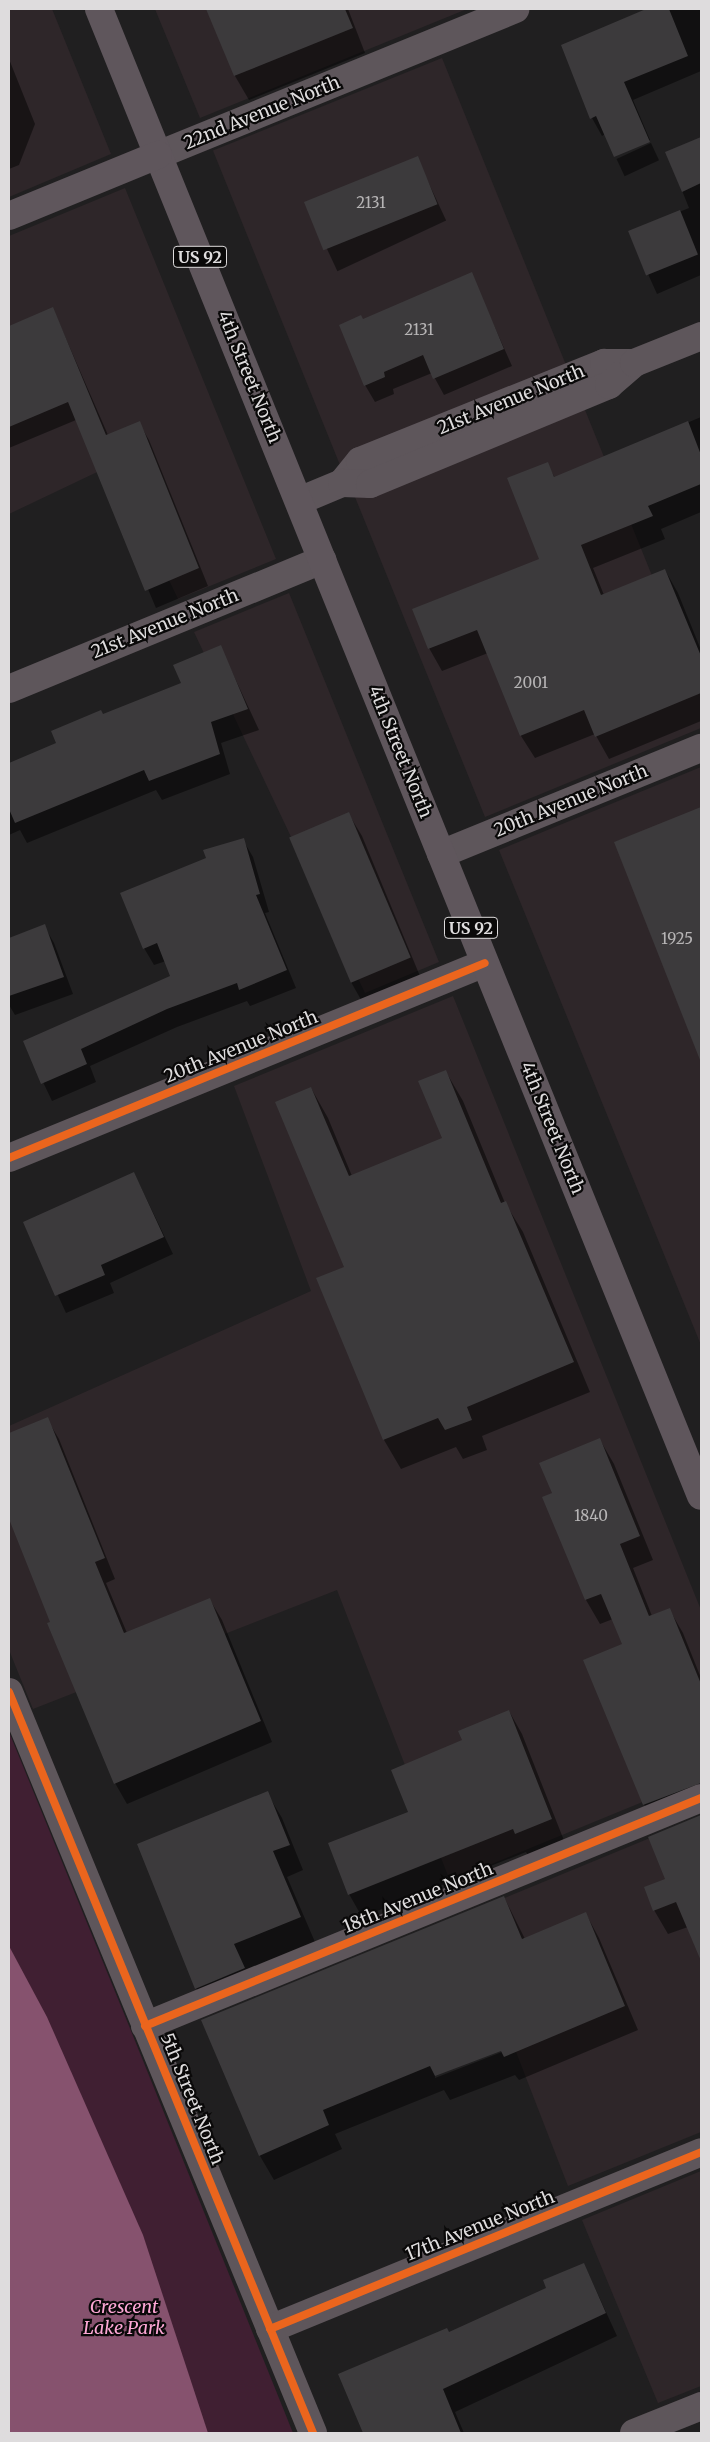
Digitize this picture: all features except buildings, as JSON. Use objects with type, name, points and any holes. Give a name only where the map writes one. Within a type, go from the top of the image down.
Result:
[{"type":"main road","name":"4th Street North","points":[[99,9],[701,1496]]},
{"type":"main road","name":"22nd Avenue North","points":[[9,216],[158,155]]},
{"type":"street","name":"22nd Avenue North","points":[[158,155],[515,9]]},
{"type":"street","name":"21st Avenue North","points":[[299,502],[342,483],[360,461],[604,362],[634,363],[701,336]]},
{"type":"street","name":"21st Avenue North","points":[[9,689],[322,560]]},
{"type":"street","name":"20th Avenue North","points":[[441,854],[701,748]]},
{"type":"street","name":"20th Avenue North","points":[[9,1158],[485,963]]},
{"type":"street","name":"5th Street North","points":[[9,1692],[313,2433]]},
{"type":"street","name":"18th Avenue North","points":[[146,2026],[701,1798]]},
{"type":"street","name":"17th Avenue North","points":[[270,2329],[701,2152]]},
{"type":"street","points":[[634,2433],[701,2406]]},
{"type":"shaded area","points":[[9,9],[52,9],[111,154],[9,197]]},
{"type":"shaded area","points":[[155,9],[467,9],[200,118]]},
{"type":"shaded area","points":[[442,58],[569,371],[340,464],[213,151]]},
{"type":"shaded area","points":[[125,188],[276,559],[178,599],[114,464],[9,514],[9,236]]},
{"type":"shaded area","points":[[583,405],[701,697],[701,728],[485,817],[355,497]]},
{"type":"shaded area","points":[[289,593],[439,962],[365,993],[194,632]]},
{"type":"shaded area","points":[[701,767],[701,1345],[499,850]]},
{"type":"shaded area","points":[[453,996],[701,1610],[701,1778],[450,1881],[337,1590],[33,1709],[9,1650],[9,1426],[311,1291],[234,1086]]},
{"type":"shaded area","points":[[701,1817],[701,2132],[568,2186],[463,1915]]},
{"type":"shaded area","points":[[9,1946],[47,2017],[143,2235],[208,2433],[9,2433]]},
{"type":"shaded area","points":[[701,2171],[701,2386],[658,2403],[582,2220]]},
{"type":"green space","name":"Crescent Lake Park","points":[[9,1732],[127,2021],[293,2433],[9,2433]]},
{"type":"cycle path","points":[[9,1158],[485,963]]},
{"type":"cycle path","points":[[9,1692],[313,2433]]},
{"type":"cycle path","points":[[145,2026],[701,1798]]},
{"type":"cycle path","points":[[270,2329],[701,2152]]}]
